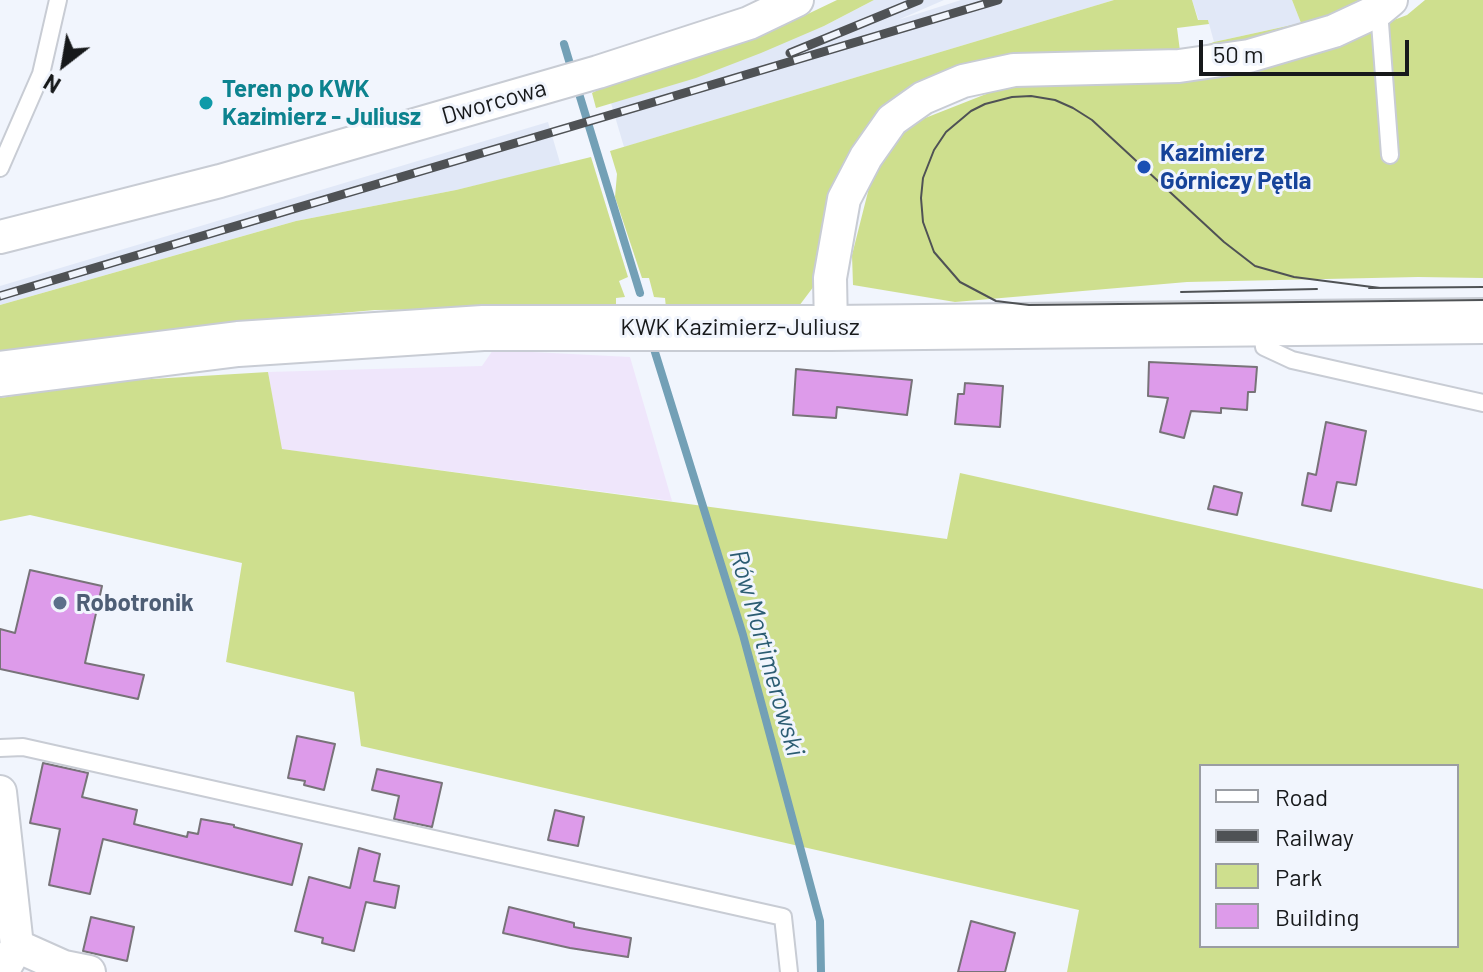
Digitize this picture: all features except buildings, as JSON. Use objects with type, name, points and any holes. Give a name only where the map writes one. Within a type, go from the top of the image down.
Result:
[{"type":"street","name":"Dworcowa","points":[[0,237],[220,181],[598,72],[749,23],[797,0]]},
{"type":"street","points":[[831,328],[830,278],[844,199],[866,157],[892,120],[923,98],[963,81],[1014,70],[1179,66],[1249,56],[1334,31],[1385,5]]},
{"type":"street","name":"KWK Kazimierz-Juliusz","points":[[0,374],[238,344],[483,328],[831,328],[1483,321]]},
{"type":"street","points":[[2,810],[10,959],[89,972]]},
{"type":"lane","points":[[0,168],[41,74],[58,0]]},
{"type":"lane","points":[[1385,5],[1390,155]]},
{"type":"lane","points":[[1261,323],[1264,347],[1292,360],[1483,403]]},
{"type":"lane","points":[[0,748],[23,747],[783,917],[789,972]]},
{"type":"shaded area","points":[[874,0],[944,0],[898,20],[961,0],[1114,0],[624,147],[611,103],[824,26]]},
{"type":"shaded area","points":[[1192,0],[1292,0],[1301,23],[1214,42],[1208,20],[1199,21]]},
{"type":"shaded area","points":[[548,122],[561,166],[296,221],[0,305],[0,286]]},
{"type":"shaded area","points":[[493,350],[630,357],[672,501],[281,449],[268,372],[482,366]]},
{"type":"green space","points":[[837,0],[874,0],[761,53],[696,78],[596,108],[592,93],[611,83],[766,34]]},
{"type":"green space","points":[[1114,0],[1192,0],[1198,20],[1208,20],[1209,24],[1177,28],[1180,51],[911,92],[818,270],[814,286],[799,306],[666,308],[665,298],[654,297],[649,278],[642,278],[615,197],[617,174],[610,151]]},
{"type":"green space","points":[[1292,0],[1367,0],[1297,32],[1200,50],[1214,42],[1301,23]]},
{"type":"green space","points":[[1425,0],[1483,0],[1483,278],[1187,282],[955,302],[853,285],[852,255],[873,172],[910,124],[1009,85],[1137,82],[1259,71],[1407,15]]},
{"type":"green space","points":[[591,157],[628,277],[619,281],[625,297],[616,298],[616,308],[375,310],[217,324],[0,354],[0,305],[296,221],[456,190]]},
{"type":"green space","points":[[268,372],[282,449],[947,539],[960,473],[1483,589],[1483,972],[1067,972],[1079,910],[361,746],[354,692],[226,662],[242,563],[30,515],[0,521],[0,398],[102,382]]},
{"type":"waterway","name":"Rów Mortimerowski","points":[[564,44],[573,74]]},
{"type":"waterway","name":"Rów Mortimerowski","points":[[577,87],[640,293]]},
{"type":"waterway","name":"Rów Mortimerowski","points":[[654,349],[743,635],[820,921],[821,972]]},
{"type":"tram line","points":[[1380,288],[1294,277],[1255,266],[1224,242],[1092,120],[1055,100],[1012,97],[971,111],[946,132],[934,150],[923,178],[923,222],[934,252],[960,282],[996,301],[1029,305],[1483,300]]},
{"type":"tram line","points":[[1369,288],[1483,287]]},
{"type":"tram line","points":[[1181,292],[1317,289]]},
{"type":"railway","points":[[790,53],[919,0]]},
{"type":"railway","points":[[0,296],[998,0]]},
{"type":"place","name":"Teren po KWK Kazimierz - Juliusz","points":[[206,103]]},
{"type":"place","name":"Kazimierz Górniczy Pętla","points":[[1144,167]]},
{"type":"place","name":"Robotronik","points":[[60,603]]}]
